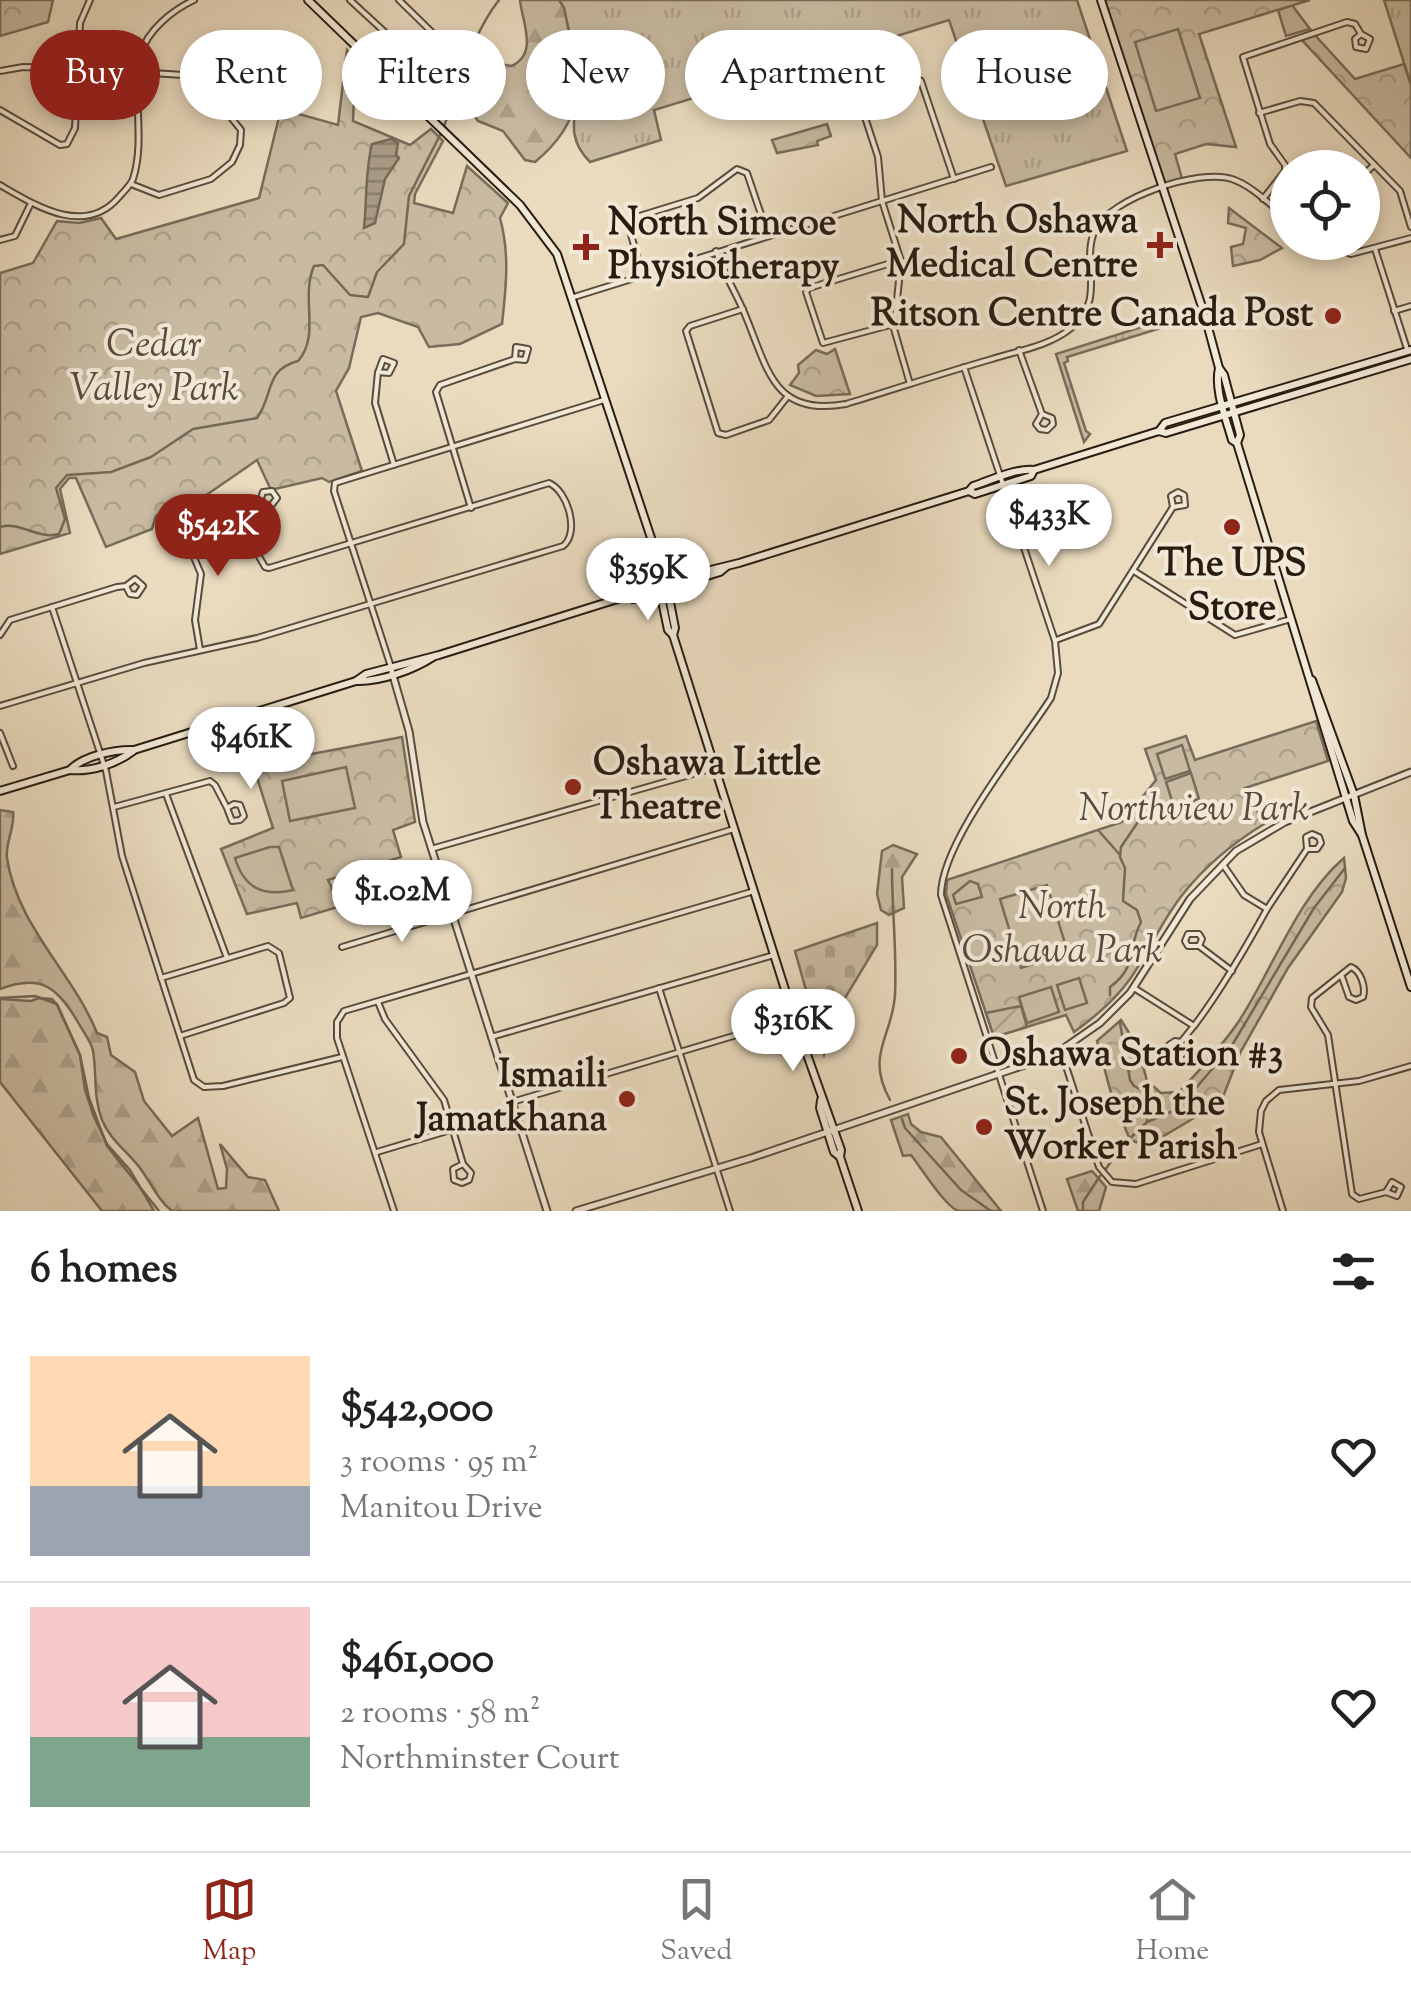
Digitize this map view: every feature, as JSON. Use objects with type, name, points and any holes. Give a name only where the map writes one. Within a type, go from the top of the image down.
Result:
[{"type":"main road","points":[[308,0],[342,33]]},
{"type":"main road","points":[[1101,0],[1224,375],[1232,440],[1237,442],[1309,674],[1320,695],[1411,987]]},
{"type":"main road","points":[[432,120],[536,222],[557,254],[574,297],[657,556],[654,563],[714,768],[821,1100],[820,1108],[831,1130],[834,1152],[840,1157],[858,1211]]},
{"type":"main road","points":[[0,792],[70,770],[76,764],[102,760],[122,750],[134,750],[356,681],[366,682],[434,656],[973,486],[1031,476],[1034,470],[1166,433],[1410,355]]},
{"type":"street","points":[[79,30],[90,0]]},
{"type":"street","points":[[156,30],[194,0]]},
{"type":"street","points":[[350,0],[382,30]]},
{"type":"street","points":[[398,0],[429,30]]},
{"type":"street","points":[[1263,199],[1286,168],[1270,144],[1242,60],[1245,54],[1342,23],[1355,24],[1361,34]]},
{"type":"street","points":[[0,70],[30,67]]},
{"type":"street","points":[[131,184],[159,194],[211,179],[232,162],[240,145],[241,130],[198,76],[160,72]]},
{"type":"street","points":[[910,384],[894,324],[901,260],[882,201],[880,167],[861,94],[913,76],[921,80],[954,178]]},
{"type":"street","points":[[1259,113],[1300,101],[1314,103],[1359,150]]},
{"type":"street","points":[[0,110],[60,145],[68,144],[75,120]]},
{"type":"street","points":[[0,185],[58,215],[82,216],[112,205],[131,184],[135,120]]},
{"type":"street","points":[[574,297],[991,167]]},
{"type":"street","points":[[642,274],[629,233],[628,224],[633,218],[698,198],[737,169],[747,172],[768,235]]},
{"type":"street","points":[[1380,171],[1400,192],[1411,227]]},
{"type":"street","points":[[716,251],[773,382],[804,405],[823,408],[1019,350],[1073,328],[1088,307],[1092,291],[1092,240],[1113,209],[1163,188],[1218,176],[1242,184],[1270,205]]},
{"type":"street","points":[[0,240],[15,236],[31,203]]},
{"type":"street","points":[[1380,247],[1411,238]]},
{"type":"street","points":[[894,324],[823,343],[806,292],[901,260]]},
{"type":"street","points":[[1378,260],[1410,355]]},
{"type":"street","points":[[1394,310],[1411,306]]},
{"type":"street","points":[[743,309],[690,326],[686,332],[718,433],[726,435],[769,420],[788,395]]},
{"type":"street","points":[[1019,350],[1042,414]]},
{"type":"street","points":[[471,508],[436,396],[437,388],[516,359]]},
{"type":"street","points":[[964,367],[1056,640],[1058,667],[1055,691],[958,840],[943,875],[943,907],[1043,1211]]},
{"type":"street","points":[[379,370],[374,403],[394,465]]},
{"type":"street","points":[[547,1211],[431,849],[418,804],[407,723],[334,491],[338,481],[608,399]]},
{"type":"street","points":[[0,706],[371,605],[563,546],[571,540],[573,532],[562,495],[557,486],[549,483],[270,568],[237,518]]},
{"type":"street","points":[[200,650],[195,620],[201,574],[190,548],[260,500]]},
{"type":"street","points":[[1056,640],[1096,626],[1172,507]]},
{"type":"street","points":[[1134,571],[1235,635],[1291,619]]},
{"type":"street","points":[[0,635],[10,620],[126,586]]},
{"type":"street","points":[[52,608],[102,760],[122,856],[194,1080],[204,1087],[342,1058]]},
{"type":"street","points":[[0,732],[13,766]]},
{"type":"street","points":[[431,849],[714,768]]},
{"type":"street","points":[[576,1211],[999,1076],[1061,1051],[1100,1023],[1134,988],[1175,920],[1222,863],[1264,832],[1411,772]]},
{"type":"street","points":[[114,808],[210,781],[227,808]]},
{"type":"street","points":[[166,793],[226,958]]},
{"type":"street","points":[[342,947],[734,829]]},
{"type":"street","points":[[1182,1042],[1232,971],[1307,849]]},
{"type":"street","points":[[1222,863],[1244,894],[1267,909]]},
{"type":"street","points":[[394,1211],[342,1058],[337,1022],[344,1011],[754,891]]},
{"type":"street","points":[[161,978],[272,946],[279,953],[290,998],[180,1036]]},
{"type":"street","points":[[1199,946],[1232,971]]},
{"type":"street","points":[[492,1038],[774,954]]},
{"type":"street","points":[[1342,977],[1349,996],[1356,1000],[1363,997],[1354,968],[1347,968],[1342,977],[1310,1002],[1328,1035],[1352,1194],[1359,1199],[1386,1192]]},
{"type":"street","points":[[659,988],[730,1211]]},
{"type":"street","points":[[1134,988],[1194,1026]]},
{"type":"street","points":[[378,1002],[384,1018],[444,1100],[464,1164]]},
{"type":"street","points":[[512,1102],[794,1018]]},
{"type":"street","points":[[1061,1051],[1099,1167],[1112,1182],[1136,1184],[1262,1144]]},
{"type":"street","points":[[1284,1211],[1258,1123],[1261,1111],[1279,1090],[1336,1085],[1411,1066]]},
{"type":"street","points":[[374,1153],[454,1129]]},
{"type":"green space","points":[[0,0],[53,0],[48,22],[0,36]]},
{"type":"green space","points":[[520,0],[559,0],[568,30],[526,32]]},
{"type":"green space","points":[[559,0],[1077,0],[1087,30],[952,30],[949,20],[916,30],[685,30],[685,101],[665,107],[665,30],[569,30]]},
{"type":"green space","points":[[1102,0],[1310,0],[1199,34],[1236,147],[1206,144],[1175,154],[1183,182],[1163,188]]},
{"type":"green space","points":[[1384,0],[1411,0],[1411,85]]},
{"type":"green space","points":[[1292,5],[1310,29],[1286,36],[1278,10]]},
{"type":"green space","points":[[1178,29],[1200,98],[1156,111],[1135,42]]},
{"type":"green space","points":[[1314,34],[1355,79],[1404,64],[1411,85],[1411,158],[1301,39]]},
{"type":"green space","points":[[526,49],[526,120],[569,120],[554,144],[535,162],[525,160],[503,131],[477,120],[506,120],[506,65],[520,61]]},
{"type":"green space","name":"Cedar Valley Park","points":[[342,92],[342,120],[353,120],[410,145],[431,129],[443,141],[414,203],[453,213],[467,166],[508,203],[500,218],[506,258],[502,324],[460,344],[429,347],[418,327],[378,313],[361,317],[349,368],[336,391],[362,471],[329,482],[322,478],[275,489],[270,488],[257,460],[205,496],[156,516],[152,529],[106,547],[76,478],[69,478],[60,489],[70,533],[0,554],[0,273],[33,263],[57,221],[79,223],[101,218],[116,239],[259,198],[278,120],[320,120],[338,125]]},
{"type":"green space","points":[[1108,94],[1127,151],[1006,186],[983,120],[1108,120]]},
{"type":"green space","points":[[656,120],[661,140],[590,162],[576,142],[574,122]]},
{"type":"green space","points":[[827,124],[831,136],[817,141],[818,145],[777,153],[772,140]]},
{"type":"green space","points":[[1229,208],[1270,239],[1270,255],[1233,266],[1231,247],[1243,244],[1246,228],[1228,223]]},
{"type":"green space","points":[[1192,311],[1196,321],[1190,319],[1067,357],[1064,363],[1090,434],[1084,442],[1056,354]]},
{"type":"green space","points":[[835,349],[850,394],[816,396],[790,385],[799,373],[798,365],[816,350],[827,354]]},
{"type":"green space","name":"North Oshawa Park","points":[[1316,721],[1328,761],[1245,788],[1264,824],[1220,855],[1192,883],[1130,979],[1111,1001],[1074,1032],[1066,1015],[994,1037],[946,894],[947,880],[1122,822],[1156,780],[1145,749],[1186,736],[1195,760]]},
{"type":"green space","points":[[402,737],[415,822],[393,830],[401,857],[328,880],[341,906],[301,918],[297,903],[247,914],[221,849],[273,828],[253,765]]},
{"type":"green space","points":[[1182,745],[1190,771],[1165,779],[1157,754]]},
{"type":"green space","points":[[346,767],[355,808],[290,821],[282,781]]},
{"type":"green space","points":[[1191,773],[1199,799],[1174,807],[1166,782]]},
{"type":"green space","points":[[0,810],[13,812],[7,858],[22,906],[97,1033],[107,1037],[111,1055],[135,1072],[144,1101],[172,1136],[198,1118],[218,1189],[226,1188],[227,1169],[220,1144],[248,1177],[265,1180],[279,1211],[172,1211],[105,1127],[97,1103],[92,1047],[64,1001],[38,984],[15,984],[0,989]]},
{"type":"green space","points":[[893,845],[917,854],[902,877],[904,908],[889,915],[881,910],[877,894],[882,851]]},
{"type":"green space","points":[[279,847],[293,890],[273,892],[256,888],[239,868],[235,858]]},
{"type":"green space","points":[[1344,858],[1346,878],[1342,892],[1288,968],[1240,1053],[1221,1102],[1147,1146],[1130,1140],[1111,1093],[1097,1041],[1121,1020],[1138,1047],[1147,1081],[1161,1093],[1179,1092],[1239,1021],[1299,913]]},
{"type":"green space","points":[[970,881],[978,884],[982,897],[956,904],[953,895]]},
{"type":"green space","points":[[1047,885],[1068,953],[1021,968],[1000,899]]},
{"type":"green space","points":[[877,923],[877,945],[836,1013],[824,1054],[795,951]]},
{"type":"green space","points":[[1079,978],[1087,1003],[1065,1010],[1057,985]]},
{"type":"green space","points":[[1051,987],[1059,1012],[1027,1023],[1019,997]]},
{"type":"green space","points":[[0,999],[52,999],[57,1005],[80,1055],[94,1117],[107,1144],[130,1170],[154,1211],[102,1211],[0,1082]]},
{"type":"green space","points":[[1021,1006],[1027,1027],[994,1037],[986,1013]]},
{"type":"green space","points":[[908,1114],[911,1124],[921,1132],[941,1137],[1001,1211],[959,1211],[948,1203],[911,1155],[903,1156],[891,1120]]},
{"type":"green space","points":[[1092,1171],[1106,1187],[1099,1211],[1078,1211],[1067,1179]]},
{"type":"shaded area","points":[[391,139],[398,143],[399,158],[385,179],[375,223],[364,228],[372,144]]},
{"type":"waterway","points":[[444,126],[473,45],[499,0]]},
{"type":"waterway","points":[[0,527],[59,534],[65,519],[56,488],[67,475],[111,472],[151,457],[193,429],[257,418],[280,370],[298,361],[305,351],[314,266],[323,265],[350,295],[368,297],[377,272],[404,244],[409,196],[441,133]]},
{"type":"waterway","points":[[1110,995],[1110,987],[1125,972],[1141,922],[1137,910],[1123,901],[1125,868],[1121,847],[1159,791]]},
{"type":"waterway","points":[[1098,830],[1120,855]]},
{"type":"waterway","points":[[1105,1170],[1122,1146],[1147,1122],[1178,1109],[1231,1047],[1314,908],[1345,868]]},
{"type":"waterway","points":[[890,1100],[883,1084],[880,1058],[895,995],[892,869]]},
{"type":"waterway","points":[[0,998],[35,996],[57,1004],[80,1055],[89,1098],[107,1146],[159,1211]]},
{"type":"waterway","points":[[1120,1023],[1130,1080],[1147,1093],[1147,1121]]},
{"type":"waterway","points":[[902,1119],[905,1128],[961,1190],[991,1211]]},
{"type":"waterway","points":[[1083,1211],[1083,1202],[1100,1176]]},
{"type":"place","name":"North Oshawa Medical Centre","points":[[1160,245]]},
{"type":"place","name":"North Simcoe Physiotherapy","points":[[586,247]]},
{"type":"place","name":"Ritson Centre Canada Post","points":[[1333,316]]},
{"type":"place","name":"The UPS Store","points":[[1232,527]]},
{"type":"place","name":"Oshawa Little Theatre","points":[[573,787]]},
{"type":"place","name":"Oshawa Station #3","points":[[959,1056]]},
{"type":"place","name":"Ismaili Jamatkhana","points":[[627,1099]]},
{"type":"place","name":"St. Joseph the Worker Parish","points":[[984,1127]]},
{"type":"park label","name":"Northview Park","points":[[1194,811]]}]
